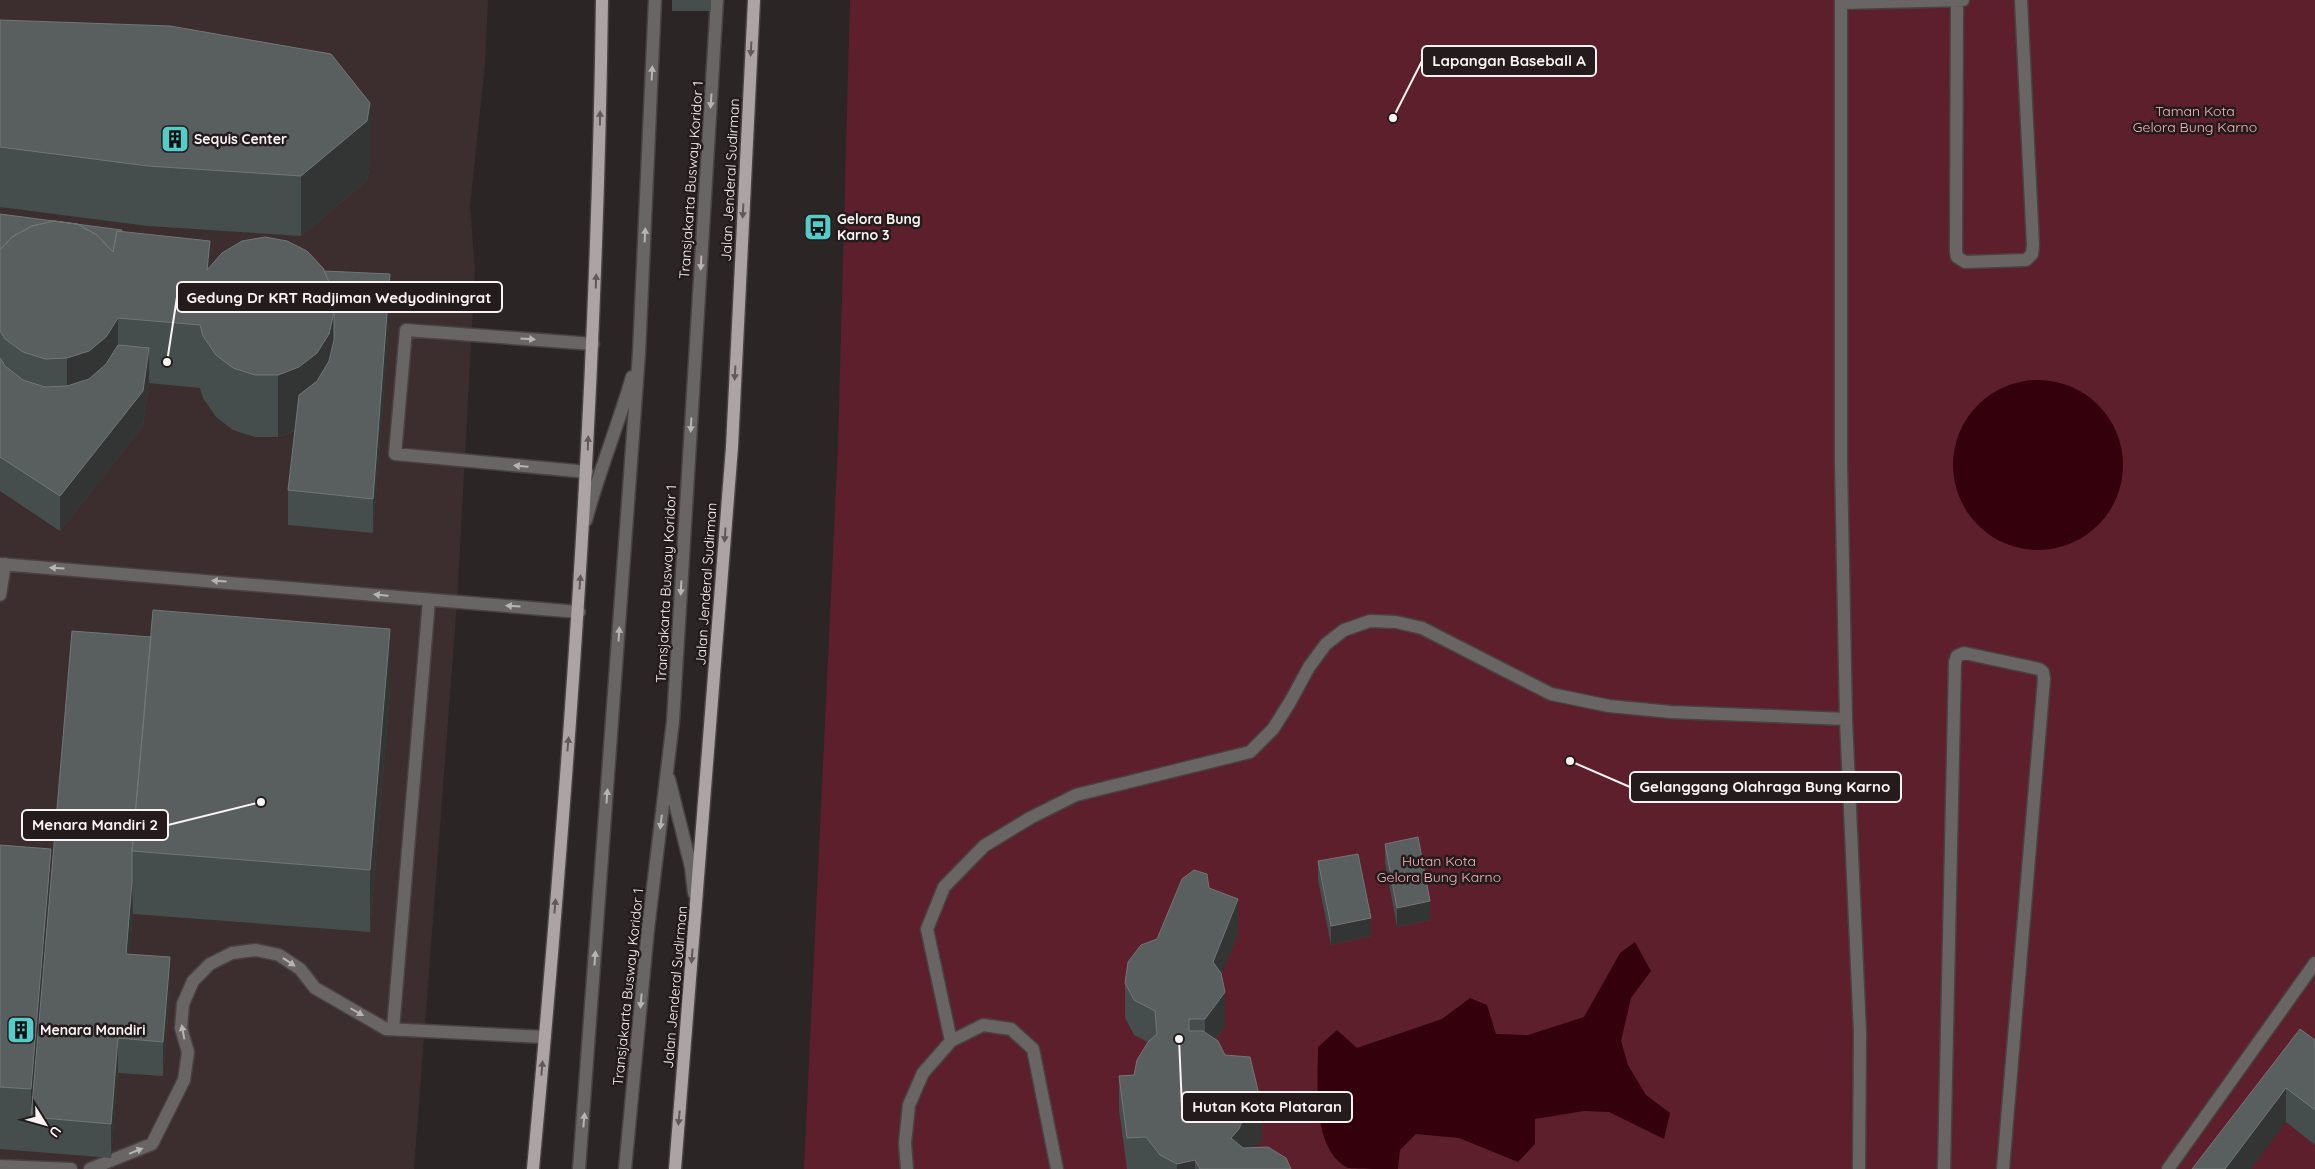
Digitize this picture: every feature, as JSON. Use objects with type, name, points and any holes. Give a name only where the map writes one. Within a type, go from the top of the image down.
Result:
[{"type":"main road","points":[[532,1169],[545,1037],[584,527],[593,344],[602,0]]},
{"type":"main road","name":"Jalan Jenderal Sudirman","points":[[674,1169],[732,447],[754,0]]},
{"type":"lane","points":[[579,1169],[639,354],[655,0]]},
{"type":"lane","name":"Transjakarta Busway Koridor 1","points":[[625,1169],[648,929],[673,721],[718,0]]},
{"type":"lane","points":[[1957,0],[1956,250],[1958,257],[1964,262],[2026,260],[2032,254],[2021,0]]},
{"type":"lane","points":[[1859,1169],[1860,1033],[1846,719],[1841,463],[1841,1],[1963,0]]},
{"type":"lane","points":[[587,472],[395,454],[406,330],[593,344]]},
{"type":"lane","points":[[584,527],[597,476],[623,409],[639,354]]},
{"type":"lane","points":[[0,595],[3,564],[578,612]]},
{"type":"lane","points":[[393,1029],[429,600]]},
{"type":"lane","points":[[951,1040],[927,929],[944,887],[984,846],[1030,818],[1076,795],[1250,752],[1273,729],[1309,667],[1326,644],[1344,630],[1370,621],[1396,622],[1422,628],[1551,694],[1608,706],[1671,712],[1846,719]]},
{"type":"lane","points":[[1944,1169],[1955,662],[1957,656],[1964,653],[2039,669],[2043,672],[2044,679],[2003,1169]]},
{"type":"lane","points":[[673,721],[669,778],[691,867],[696,907]]},
{"type":"lane","points":[[90,1169],[152,1144],[184,1080],[188,1052],[181,1028],[183,1004],[193,981],[210,964],[232,953],[256,950],[279,955],[300,969],[314,988],[386,1029],[545,1037]]},
{"type":"lane","points":[[2168,1169],[2315,963]]},
{"type":"lane","points":[[907,1169],[905,1143],[909,1105],[923,1073],[951,1040],[982,1025],[1011,1029],[1033,1049],[1057,1169]]},
{"type":"lane","points":[[0,1166],[71,1169]]},
{"type":"shaded area","points":[[0,0],[488,0],[485,64],[470,206],[475,270],[457,602],[414,1169],[0,1169]]},
{"type":"shaded area","points":[[2038,380],[2063,384],[2078,390],[2098,405],[2113,425],[2121,448],[2123,465],[2119,490],[2113,505],[2098,525],[2078,540],[2055,548],[2038,550],[2013,546],[1998,540],[1978,525],[1963,505],[1955,482],[1953,465],[1957,440],[1963,425],[1978,405],[1998,390],[2021,382]]},
{"type":"shaded area","points":[[1635,942],[1651,971],[1631,998],[1621,1041],[1628,1065],[1646,1095],[1670,1113],[1664,1139],[1609,1112],[1584,1111],[1535,1119],[1535,1144],[1518,1162],[1459,1138],[1416,1134],[1400,1150],[1398,1169],[1348,1168],[1336,1159],[1322,1131],[1317,1078],[1318,1047],[1337,1030],[1357,1048],[1442,1019],[1470,998],[1487,1005],[1496,1034],[1528,1035],[1584,1017],[1620,953]]},
{"type":"green space","points":[[850,0],[2315,0],[2315,1169],[804,1169],[838,446]]},
{"type":"building","points":[[0,20],[170,26],[331,54],[370,103],[367,121],[301,176],[148,166],[0,147]]},
{"type":"building","points":[[0,214],[54,221],[32,226],[12,237],[0,250]]},
{"type":"building","points":[[54,221],[77,224],[97,235],[113,252],[117,231],[210,241],[207,270],[222,253],[242,241],[265,237],[287,241],[307,251],[323,268],[332,289],[334,312],[329,334],[317,353],[299,367],[278,375],[255,375],[233,368],[216,355],[203,336],[200,325],[118,318],[106,337],[89,351],[67,358],[45,359],[23,352],[5,339],[0,331],[0,250],[12,237],[32,226]]},
{"type":"building","points":[[77,224],[122,230],[121,232],[117,231],[113,252],[97,235]]},
{"type":"building","points":[[324,271],[390,274],[373,499],[288,490],[299,395],[317,381],[329,361],[334,340],[332,289]]},
{"type":"building","points":[[118,345],[149,348],[143,391],[60,496],[0,457],[0,358],[5,366],[23,380],[45,387],[67,386],[89,379],[106,364]]},
{"type":"building","points":[[153,610],[390,629],[370,870],[132,851]]},
{"type":"building","points":[[72,631],[151,637],[132,851],[132,882],[126,954],[170,957],[163,1042],[118,1038],[111,1124],[31,1117]]},
{"type":"building","points":[[1418,837],[1430,901],[1397,908],[1385,844]]},
{"type":"building","name":"Menara Mandiri","points":[[0,845],[51,849],[31,1089],[0,1087]]},
{"type":"building","points":[[1358,854],[1371,918],[1331,926],[1318,861]]},
{"type":"building","points":[[1194,870],[1207,874],[1209,888],[1238,899],[1213,962],[1221,973],[1225,992],[1205,1019],[1189,1019],[1189,1031],[1203,1031],[1218,1041],[1225,1055],[1250,1057],[1262,1107],[1243,1119],[1239,1129],[1231,1138],[1243,1148],[1268,1147],[1286,1158],[1291,1169],[1200,1169],[1195,1160],[1177,1164],[1160,1155],[1146,1137],[1127,1138],[1119,1076],[1134,1075],[1137,1060],[1148,1042],[1157,1034],[1155,1011],[1134,1000],[1125,983],[1128,962],[1141,945],[1157,939],[1182,879]]},
{"type":"building","points":[[2300,1029],[2315,1040],[2315,1110],[2286,1088],[2225,1169],[2192,1169]]},
{"type":"place","name":"Lapangan Baseball A","points":[[1393,118]]},
{"type":"place","name":"Sequis Center","points":[[175,139]]},
{"type":"place","name":"Gelora Bung Karno 3","points":[[818,227]]},
{"type":"place","name":"Gedung Dr KRT Radjiman Wedyodiningrat","points":[[167,362]]},
{"type":"place","name":"Gelanggang Olahraga Bung Karno","points":[[1570,761]]},
{"type":"place","name":"Menara Mandiri 2","points":[[261,802]]},
{"type":"place","name":"Menara Mandiri","points":[[21,1030]]},
{"type":"place","name":"Hutan Kota Plataran","points":[[1179,1039]]},
{"type":"park label","name":"Taman Kota Gelora Bung Karno","points":[[2195,120]]},
{"type":"park label","name":"Hutan Kota Gelora Bung Karno","points":[[1439,870]]}]
